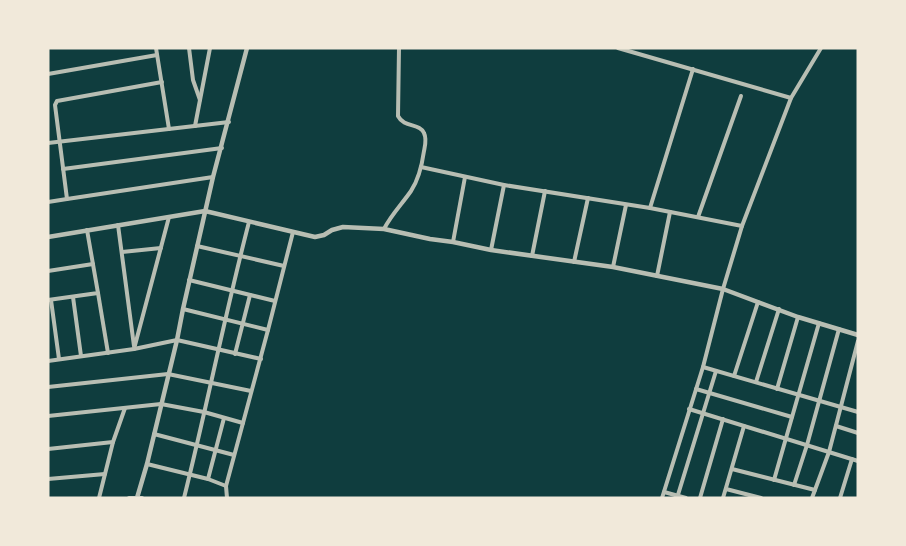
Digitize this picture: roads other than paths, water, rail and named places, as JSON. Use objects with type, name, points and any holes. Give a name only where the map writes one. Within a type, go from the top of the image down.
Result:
[{"type":"street","points":[[156,48],[169,129]]},
{"type":"street","points":[[189,48],[193,80],[200,101]]},
{"type":"street","points":[[195,126],[210,48]]},
{"type":"street","points":[[129,498],[139,498],[213,177],[247,48]]},
{"type":"street","points":[[384,229],[411,191],[421,167],[426,143],[424,132],[421,129],[404,123],[398,116],[399,48]]},
{"type":"street","points":[[618,48],[791,98]]},
{"type":"street","points":[[662,498],[703,367],[742,226],[791,98],[821,48]]},
{"type":"street","points":[[48,75],[157,55]]},
{"type":"street","points":[[650,208],[693,69]]},
{"type":"street","points":[[67,199],[55,105],[57,101],[162,82]]},
{"type":"street","points":[[698,217],[741,96]]},
{"type":"street","points":[[48,143],[229,122]]},
{"type":"street","points":[[63,169],[222,148]]},
{"type":"street","points":[[421,167],[504,185],[650,208],[742,226]]},
{"type":"street","points":[[48,202],[213,177]]},
{"type":"street","points":[[453,242],[465,177]]},
{"type":"street","points":[[491,250],[504,185]]},
{"type":"street","points":[[532,256],[545,192]]},
{"type":"street","points":[[574,262],[588,198]]},
{"type":"street","points":[[613,267],[626,205]]},
{"type":"street","points":[[48,237],[205,211],[315,237],[343,227],[384,229],[491,250],[613,267],[723,289],[798,317],[858,335]]},
{"type":"street","points":[[657,276],[670,212]]},
{"type":"street","points":[[134,350],[170,217]]},
{"type":"street","points":[[184,498],[249,222]]},
{"type":"street","points":[[118,225],[134,350]]},
{"type":"street","points":[[87,230],[108,353]]},
{"type":"street","points":[[227,498],[226,486],[293,232]]},
{"type":"street","points":[[197,246],[284,266]]},
{"type":"street","points":[[122,252],[161,248]]},
{"type":"street","points":[[48,271],[93,264]]},
{"type":"street","points":[[189,280],[275,301]]},
{"type":"street","points":[[59,359],[49,300],[98,293]]},
{"type":"street","points":[[235,354],[250,295]]},
{"type":"street","points":[[73,297],[81,357]]},
{"type":"street","points":[[734,376],[758,302]]},
{"type":"street","points":[[183,309],[268,330]]},
{"type":"street","points":[[756,382],[779,309]]},
{"type":"street","points":[[777,389],[798,317]]},
{"type":"street","points":[[774,480],[819,323]]},
{"type":"street","points":[[794,485],[839,329]]},
{"type":"street","points":[[48,361],[134,350],[177,340],[261,359]]},
{"type":"street","points":[[812,498],[829,452],[858,341]]},
{"type":"street","points":[[703,367],[858,412]]},
{"type":"street","points":[[677,497],[716,371]]},
{"type":"street","points":[[48,387],[168,374],[251,391]]},
{"type":"street","points":[[696,389],[792,417]]},
{"type":"street","points":[[48,416],[161,404],[204,412],[243,423]]},
{"type":"street","points":[[99,498],[113,442],[125,408]]},
{"type":"street","points":[[689,409],[858,460]]},
{"type":"street","points":[[208,479],[224,418]]},
{"type":"street","points":[[700,498],[723,419]]},
{"type":"street","points":[[723,498],[744,426]]},
{"type":"street","points":[[836,426],[858,433]]},
{"type":"street","points":[[154,435],[234,455]]},
{"type":"street","points":[[48,449],[113,442]]},
{"type":"street","points":[[840,498],[852,459]]},
{"type":"street","points":[[147,464],[208,479],[226,486]]},
{"type":"street","points":[[732,469],[814,490]]},
{"type":"street","points":[[48,479],[105,474]]},
{"type":"street","points":[[726,489],[761,498]]},
{"type":"street","points":[[664,492],[686,498]]}]
